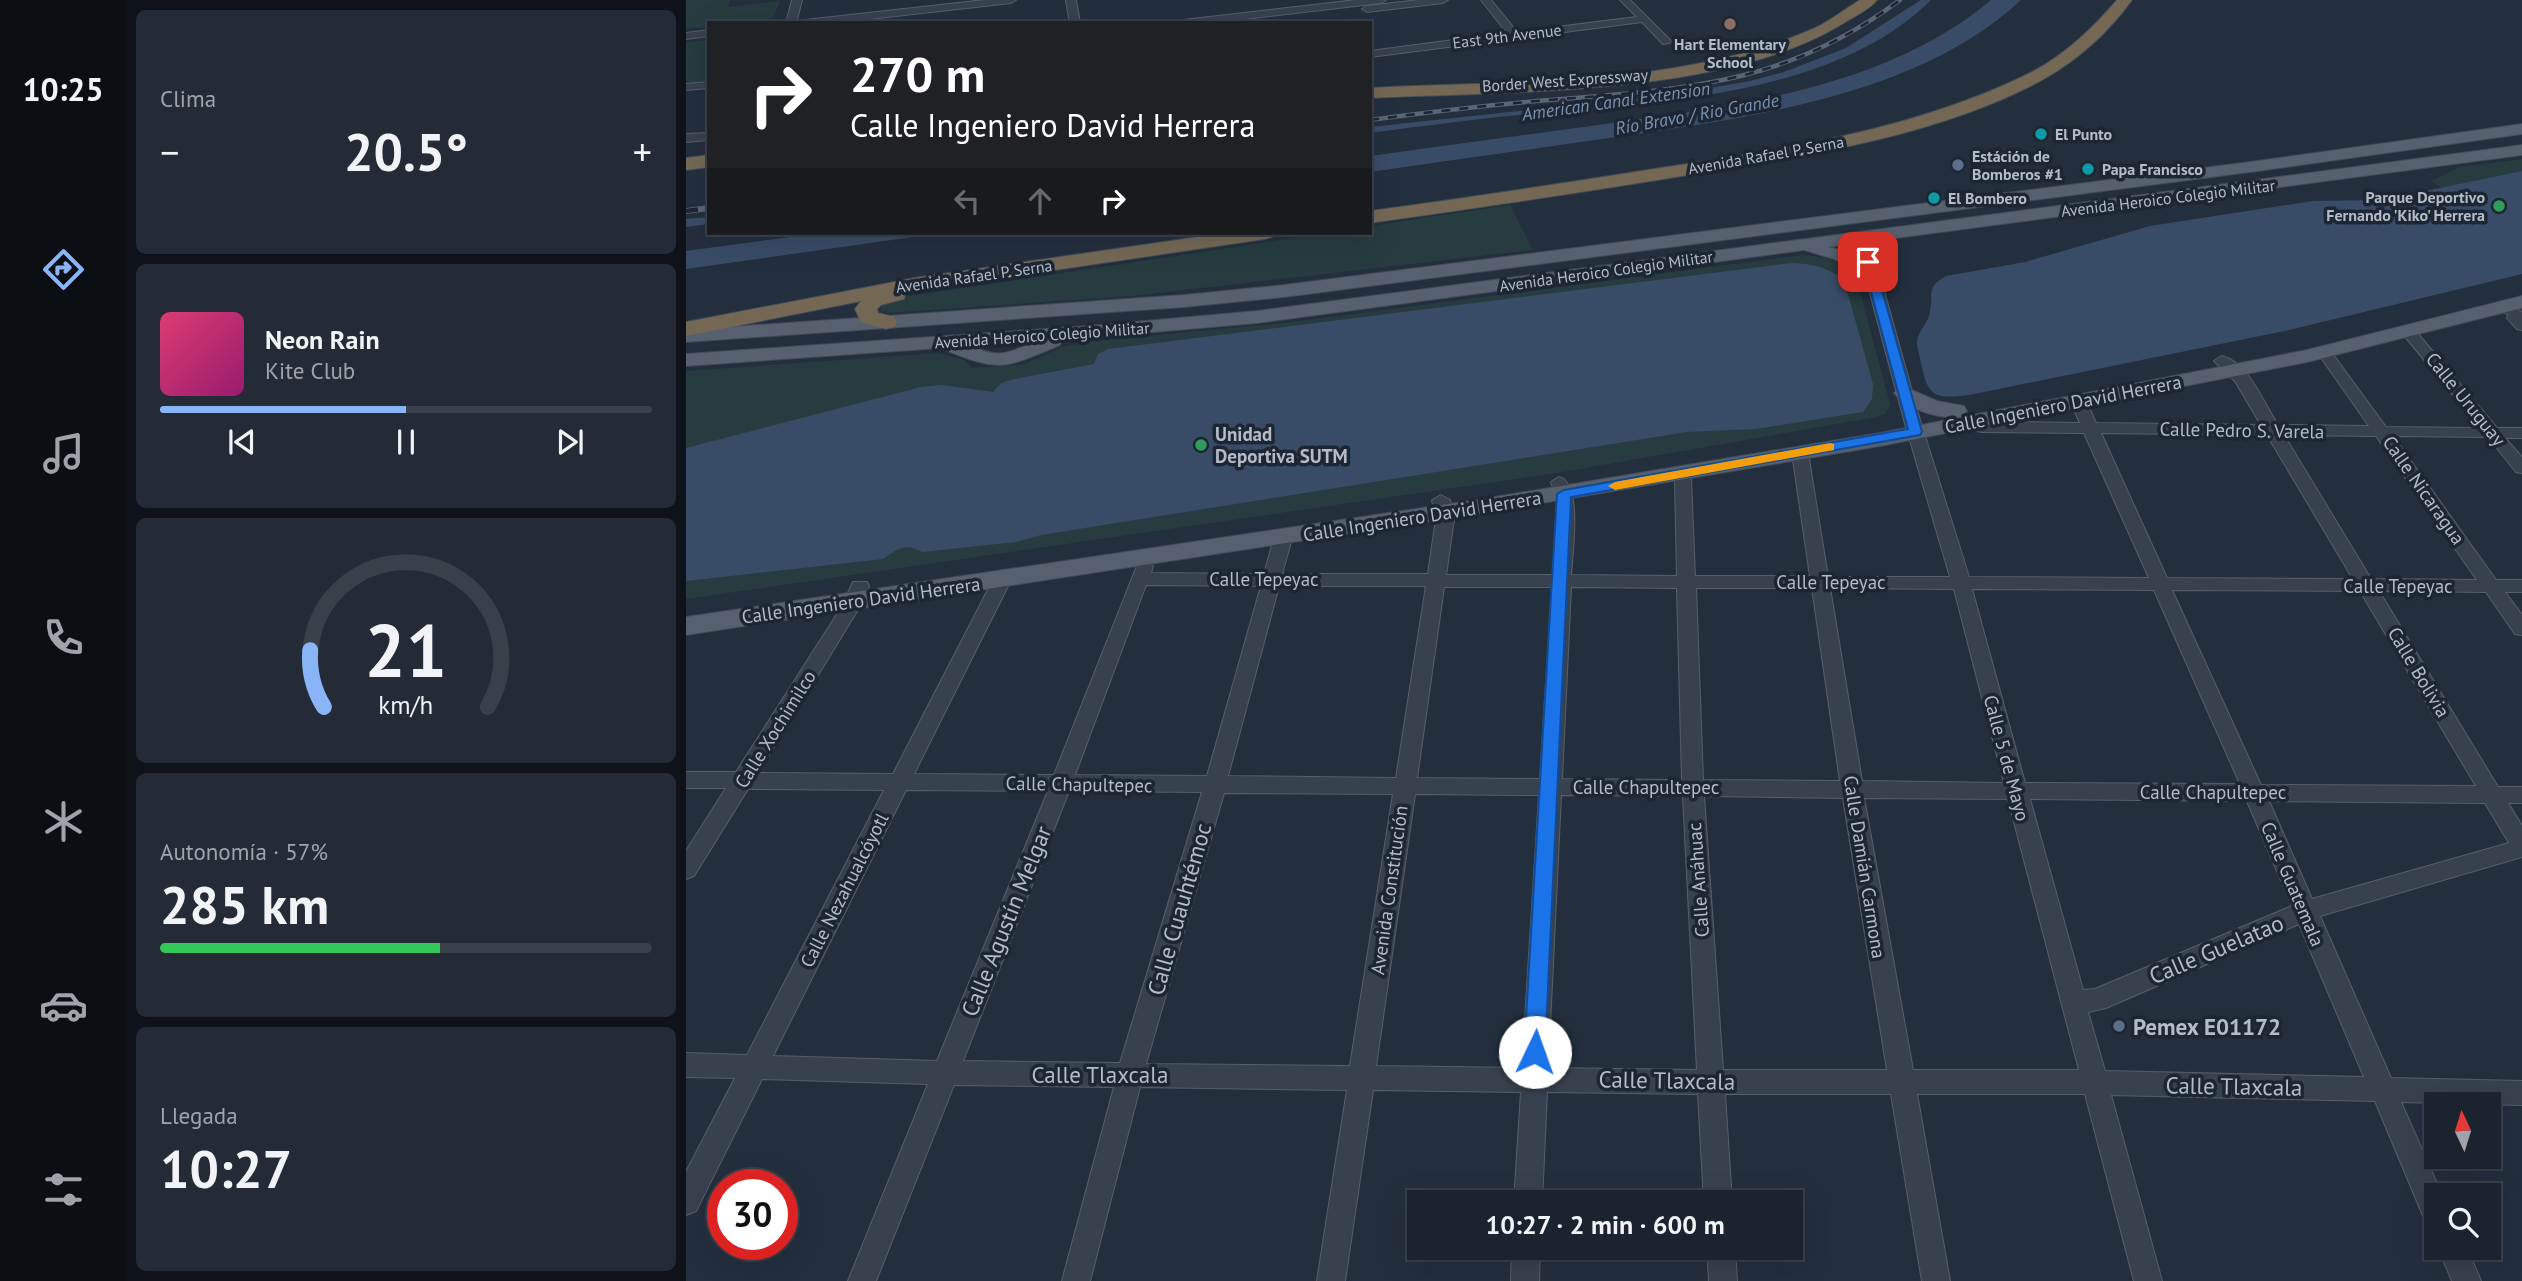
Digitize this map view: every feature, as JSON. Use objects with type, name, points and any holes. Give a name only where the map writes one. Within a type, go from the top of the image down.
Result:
[{"type":"highway","points":[[1372,85],[1591,72],[1689,60],[1730,52],[1784,36],[1819,21],[1853,0]]},
{"type":"highway","name":"Border West Expressway","points":[[1372,93],[1601,79],[1707,66],[1777,49],[1811,36],[1844,19],[1870,0]]},
{"type":"highway","name":"Avenida Rafael P. Serna","points":[[1372,206],[1737,150],[1835,131],[1909,111],[1986,83],[2034,59],[2079,28],[2102,0]]},
{"type":"highway","name":"Avenida Rafael P. Serna","points":[[1372,218],[1735,162],[1834,144],[1909,124],[1994,94],[2048,69],[2092,38],[2118,13],[2125,0]]},
{"type":"highway","points":[[686,164],[707,161]]},
{"type":"highway","points":[[686,173],[707,170]]},
{"type":"highway","name":"Avenida Rafael P. Serna","points":[[686,312],[1182,235]]},
{"type":"highway","name":"Avenida Rafael P. Serna","points":[[686,329],[867,292],[1248,235]]},
{"type":"highway","points":[[886,322],[869,317],[866,309],[873,300],[889,295],[1189,249],[1240,236]]},
{"type":"main road","name":"Avenida Heroico Colegio Militar","points":[[686,337],[1101,307],[1284,290],[2522,129]]},
{"type":"main road","name":"Avenida Heroico Colegio Militar","points":[[686,360],[1088,332],[1270,315],[2522,150]]},
{"type":"main road","points":[[1805,223],[1840,226],[1861,237],[1873,224],[1922,208]]},
{"type":"main road","points":[[1786,247],[1829,251],[1869,266],[1882,249],[1902,238],[1932,229]]},
{"type":"main road","name":"Calle Ingeniero David Herrera","points":[[1959,417],[2079,403],[2522,288]]},
{"type":"main road","points":[[972,316],[1007,327],[1016,337],[1041,325],[1101,307]]},
{"type":"main road","name":"Calle Ingeniero David Herrera","points":[[688,625],[857,594],[1562,488],[1914,426],[2228,366],[2325,352],[2408,331],[2517,312]]},
{"type":"main road","points":[[932,343],[956,346],[984,359],[1001,360],[1088,332]]},
{"type":"main road","points":[[1905,393],[1928,406],[1959,417]]},
{"type":"main road","name":"Calle Ingeniero David Herrera","points":[[1562,488],[1680,475],[1800,453],[1914,426]]},
{"type":"main road","name":"Calle Ingeniero David Herrera","points":[[857,594],[1143,569],[1443,506]]},
{"type":"street","points":[[792,21],[797,0]]},
{"type":"street","points":[[819,21],[934,4],[1011,0]]},
{"type":"street","points":[[1071,0],[1075,21]]},
{"type":"street","points":[[1261,21],[1352,8],[1381,0]]},
{"type":"street","points":[[1194,21],[1443,0]]},
{"type":"street","points":[[1486,0],[1514,35]]},
{"type":"street","points":[[1625,0],[1667,42]]},
{"type":"street","name":"East 9th Avenue","points":[[1376,50],[1644,19]]},
{"type":"street","points":[[686,36],[707,33]]},
{"type":"street","points":[[686,88],[707,85]]},
{"type":"street","points":[[686,138],[707,135]]},
{"type":"street","name":"Calle 5 de Mayo","points":[[1861,237],[1961,582],[2148,1281]]},
{"type":"street","name":"Calle Uruguay","points":[[2408,331],[2522,468]]},
{"type":"street","name":"Calle Nicaragua","points":[[2325,352],[2522,629]]},
{"type":"street","name":"Calle Bolivia","points":[[2228,366],[2241,377],[2522,846]]},
{"type":"street","name":"Calle Guatemala","points":[[2079,403],[2254,792],[2424,1186]]},
{"type":"street","name":"Calle Pedro S. Varela","points":[[1959,417],[1982,427],[2522,433]]},
{"type":"street","name":"Calle Damián Carmona","points":[[1800,453],[1900,1081],[1936,1281]]},
{"type":"street","name":"Calle Anáhuac","points":[[1680,475],[1683,479],[1693,788],[1717,1190]]},
{"type":"street","points":[[1528,1190],[1561,580],[1562,488]]},
{"type":"street","name":"Avenida Constitución","points":[[1331,1281],[1436,580],[1443,506]]},
{"type":"street","name":"Calle Cuauhtémoc","points":[[1076,1281],[1130,1074],[1215,786],[1283,538]]},
{"type":"street","name":"Calle Tepeyac","points":[[1143,569],[1273,578],[2522,586]]},
{"type":"street","name":"Calle Agustín Melgar","points":[[862,1281],[1061,785],[1143,569]]},
{"type":"street","name":"Calle Nezahualcóyotl","points":[[686,1201],[1002,580]]},
{"type":"street","name":"Calle Xochimilco","points":[[686,870],[857,594]]},
{"type":"street","name":"Calle Chapultepec","points":[[686,780],[2522,795]]},
{"type":"street","name":"Calle Guelatao","points":[[2073,1002],[2097,1000],[2305,911],[2522,846]]},
{"type":"street","name":"Calle Tlaxcala","points":[[686,1065],[945,1073],[1711,1082],[2093,1083],[2522,1093]]},
{"type":"street","points":[[1525,1281],[1526,1260]]},
{"type":"street","points":[[1722,1260],[1723,1281]]},
{"type":"street","points":[[2457,1260],[2467,1281]]},
{"type":"green space","points":[[686,0],[730,0],[728,7],[780,1],[773,18],[759,21],[707,21],[707,27],[686,29]]},
{"type":"green space","points":[[707,40],[707,81],[686,84],[686,42]]},
{"type":"green space","name":"Parque Deportivo Fernando 'Kiko' Herrera","points":[[2522,159],[2522,231],[2430,181],[2460,167]]},
{"type":"green space","points":[[1510,205],[1533,250],[1132,296],[889,313],[881,311],[881,306],[897,298],[1313,235],[1372,235],[1372,226]]},
{"type":"green space","name":"Unidad Deportiva SUTM","points":[[1802,255],[1839,263],[1856,277],[1890,404],[1886,413],[1877,417],[1557,473],[686,599],[686,371],[939,353],[964,360],[972,368],[1025,364],[1062,347],[1092,341],[1285,323]]},
{"type":"water","name":"Río Bravo / Rio Grande","points":[[1991,0],[2021,0],[1979,33],[1931,60],[1879,82],[1824,99],[1711,123],[1372,172],[1372,156],[1695,111],[1801,90],[1853,75],[1902,55],[1948,31]]},
{"type":"water","points":[[2522,171],[2522,274],[2289,330],[1969,395],[1948,397],[1935,394],[1930,390],[1924,375],[1917,342],[1929,316],[1933,288],[1946,276],[2025,262],[2150,226],[2313,201],[2382,200]]},
{"type":"water","points":[[806,235],[927,235],[686,269],[686,251]]},
{"type":"water","name":"Unidad Deportiva SUTM","points":[[1792,263],[1820,267],[1844,280],[1873,384],[1872,399],[1863,412],[1756,429],[1687,432],[1041,535],[1016,542],[922,552],[906,547],[883,559],[686,581],[686,448],[921,387],[942,385],[993,392],[1001,383],[1014,379],[1094,364],[1098,354],[1108,349]]},
{"type":"waterway","name":"American Canal Extension","points":[[1372,130],[1489,115],[1677,97],[1751,84],[1822,62],[1850,50],[1927,0]]},
{"type":"waterway","name":"American Canal Extension","points":[[686,223],[707,220]]},
{"type":"railway","points":[[1372,120],[1504,104],[1646,92],[1733,78],[1816,50],[1858,28],[1900,0]]},
{"type":"railway","points":[[686,211],[707,208]]},
{"type":"slow traffic","points":[[1615,486],[1830,447]]},
{"type":"place","name":"Hart Elementary School","points":[[1730,24]]},
{"type":"place","name":"El Punto","points":[[2041,134]]},
{"type":"place","name":"Estáción de Bomberos #1","points":[[1958,165]]},
{"type":"place","name":"Papa Francisco","points":[[2088,169]]},
{"type":"place","name":"El Bombero","points":[[1934,198]]},
{"type":"place","name":"Parque Deportivo Fernando 'Kiko' Herrera","points":[[2499,206]]},
{"type":"place","name":"Unidad Deportiva SUTM","points":[[1201,445]]},
{"type":"place","name":"Pemex E01172","points":[[2119,1026]]},
{"type":"route","points":[[1535,1052],[1566,501],[1564,494],[1916,432],[1868,262]]}]
